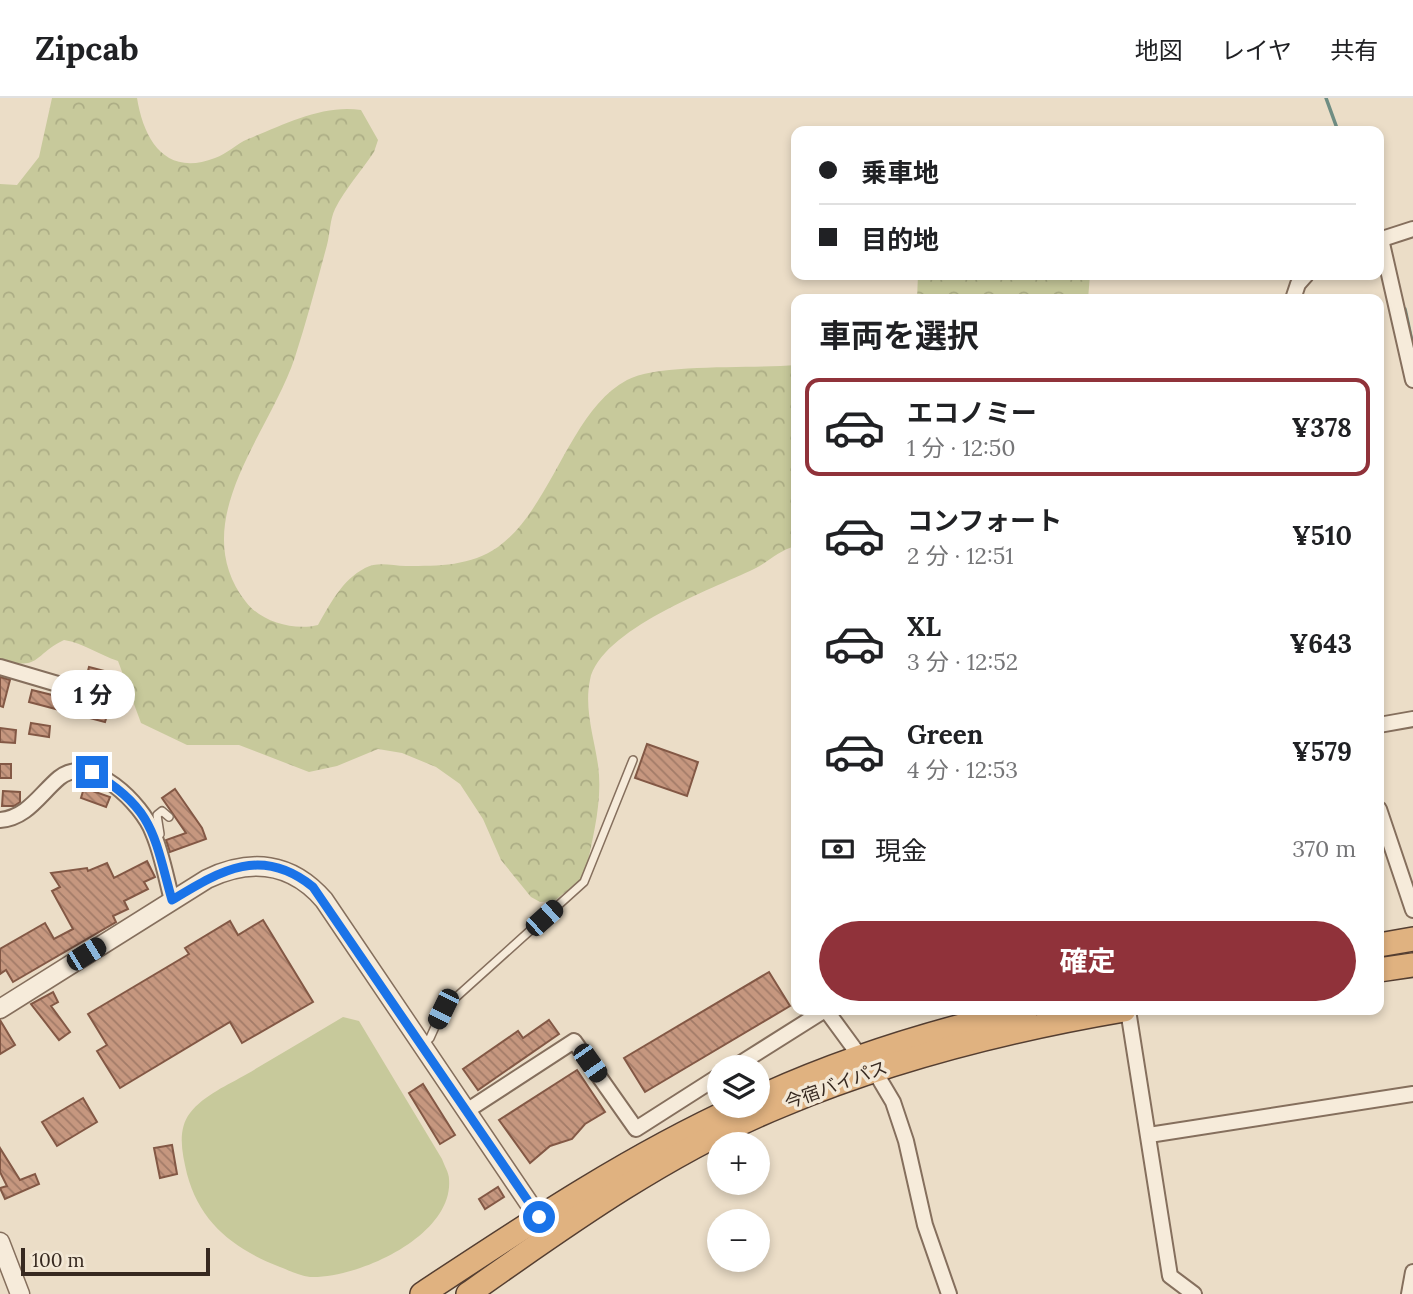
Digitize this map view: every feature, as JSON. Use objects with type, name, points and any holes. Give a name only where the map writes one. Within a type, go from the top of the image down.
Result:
[{"type":"highway","points":[[1384,944],[1413,940]]},
{"type":"highway","points":[[1384,969],[1413,965]]},
{"type":"highway","name":"今宿バイパス","points":[[770,1094],[867,1063],[965,1024],[1005,1015]]},
{"type":"highway","name":"今宿バイパス","points":[[422,1294],[728,1130],[867,1063],[1101,1015]]},
{"type":"highway","name":"今宿バイパス","points":[[468,1294],[545,1226],[677,1138],[716,1118]]},
{"type":"street","points":[[1384,238],[1413,229]]},
{"type":"street","points":[[1384,256],[1413,380]]},
{"type":"street","points":[[0,667],[112,700]]},
{"type":"street","points":[[1384,724],[1413,719]]},
{"type":"street","points":[[0,820],[12,819],[28,809],[61,776],[76,771],[92,772],[134,801],[154,836],[172,900]]},
{"type":"street","points":[[1384,824],[1413,910]]},
{"type":"street","points":[[0,1009],[172,900],[230,868],[269,866],[300,877],[324,900],[545,1226]]},
{"type":"street","points":[[754,1055],[817,1015]]},
{"type":"street","points":[[829,1015],[867,1063],[893,1102],[906,1141],[925,1225],[949,1294]]},
{"type":"street","points":[[1127,1015],[1149,1135],[1170,1276],[1194,1294]]},
{"type":"street","points":[[468,1110],[574,1041],[636,1129],[707,1084]]},
{"type":"street","points":[[1149,1135],[1413,1094]]},
{"type":"street","points":[[0,1242],[20,1294]]},
{"type":"street","points":[[1409,1294],[1413,1272]]},
{"type":"lane","points":[[423,1044],[430,1038],[443,1009],[584,882],[633,760]]},
{"type":"lane","points":[[154,836],[160,834],[157,815],[162,811],[169,817]]},
{"type":"green space","points":[[52,98],[137,98],[140,114],[152,141],[171,159],[183,163],[198,163],[215,158],[244,141],[275,128],[332,110],[361,110],[378,140],[374,152],[333,213],[327,245],[295,357],[238,478],[228,510],[224,541],[229,572],[252,609],[269,620],[289,626],[318,625],[343,586],[357,573],[370,566],[454,564],[477,558],[498,547],[517,530],[533,509],[590,413],[607,394],[627,380],[661,371],[791,365],[791,548],[754,569],[660,613],[614,644],[598,662],[588,691],[599,778],[594,831],[582,879],[554,901],[540,902],[531,897],[501,860],[483,819],[460,784],[436,767],[402,753],[378,749],[337,766],[309,772],[239,745],[187,745],[141,723],[118,661],[64,640],[29,663],[0,658],[0,184],[17,185],[39,157]]},
{"type":"green space","points":[[918,280],[1090,280],[1088,294],[917,294]]},
{"type":"green space","points":[[343,1017],[359,1021],[442,1159],[449,1177],[446,1200],[436,1219],[420,1236],[376,1262],[352,1271],[310,1277],[248,1252],[234,1243],[210,1220],[193,1191],[187,1174],[182,1134],[190,1113],[209,1096]]},
{"type":"building","points":[[89,667],[112,673],[108,688],[85,682]]},
{"type":"building","points":[[0,677],[10,680],[3,707],[0,706]]},
{"type":"building","points":[[32,690],[109,709],[105,722],[29,702]]},
{"type":"building","points":[[31,723],[50,726],[49,737],[29,734]]},
{"type":"building","points":[[0,728],[16,730],[15,743],[0,742]]},
{"type":"building","points":[[647,744],[698,762],[687,796],[635,778]]},
{"type":"building","points":[[0,764],[11,764],[11,778],[0,778]]},
{"type":"building","points":[[84,788],[110,797],[106,807],[81,798]]},
{"type":"building","points":[[175,789],[202,828],[206,839],[170,852],[166,840],[186,833],[162,798]]},
{"type":"building","points":[[3,791],[20,792],[20,802],[14,806],[2,806]]},
{"type":"building","points":[[147,861],[155,877],[144,882],[148,889],[124,901],[128,909],[113,916],[116,922],[13,982],[6,970],[0,974],[0,949],[45,923],[54,939],[73,929],[52,891],[60,887],[51,873],[87,868],[88,871],[107,863],[114,878]]},
{"type":"building","points":[[263,920],[313,1002],[242,1043],[230,1022],[120,1088],[97,1051],[107,1045],[88,1014],[189,954],[185,948],[230,921],[238,935]]},
{"type":"building","points":[[769,972],[790,1006],[645,1092],[624,1058]]},
{"type":"building","points":[[53,992],[58,1002],[51,1006],[70,1032],[59,1040],[31,1004]]},
{"type":"building","points":[[0,1020],[15,1045],[0,1054]]},
{"type":"building","points":[[549,1020],[559,1034],[478,1090],[463,1069],[518,1031],[523,1038]]},
{"type":"building","points":[[577,1070],[605,1112],[585,1124],[572,1139],[550,1146],[530,1163],[499,1120]]},
{"type":"building","points":[[423,1084],[455,1135],[440,1144],[409,1093]]},
{"type":"building","points":[[83,1098],[97,1122],[57,1146],[42,1122]]},
{"type":"building","points":[[172,1145],[177,1174],[160,1178],[154,1148]]},
{"type":"building","points":[[0,1148],[20,1180],[35,1174],[39,1184],[5,1199],[0,1188],[7,1186],[0,1172]]},
{"type":"building","points":[[498,1187],[504,1197],[485,1209],[479,1199]]},
{"type":"waterway","points":[[1326,98],[1336,126]]},
{"type":"waterway","points":[[1405,309],[1413,346]]},
{"type":"route","points":[[92,772],[134,801],[153,832],[172,900],[230,868],[251,865],[287,870],[313,887],[539,1217]]}]
